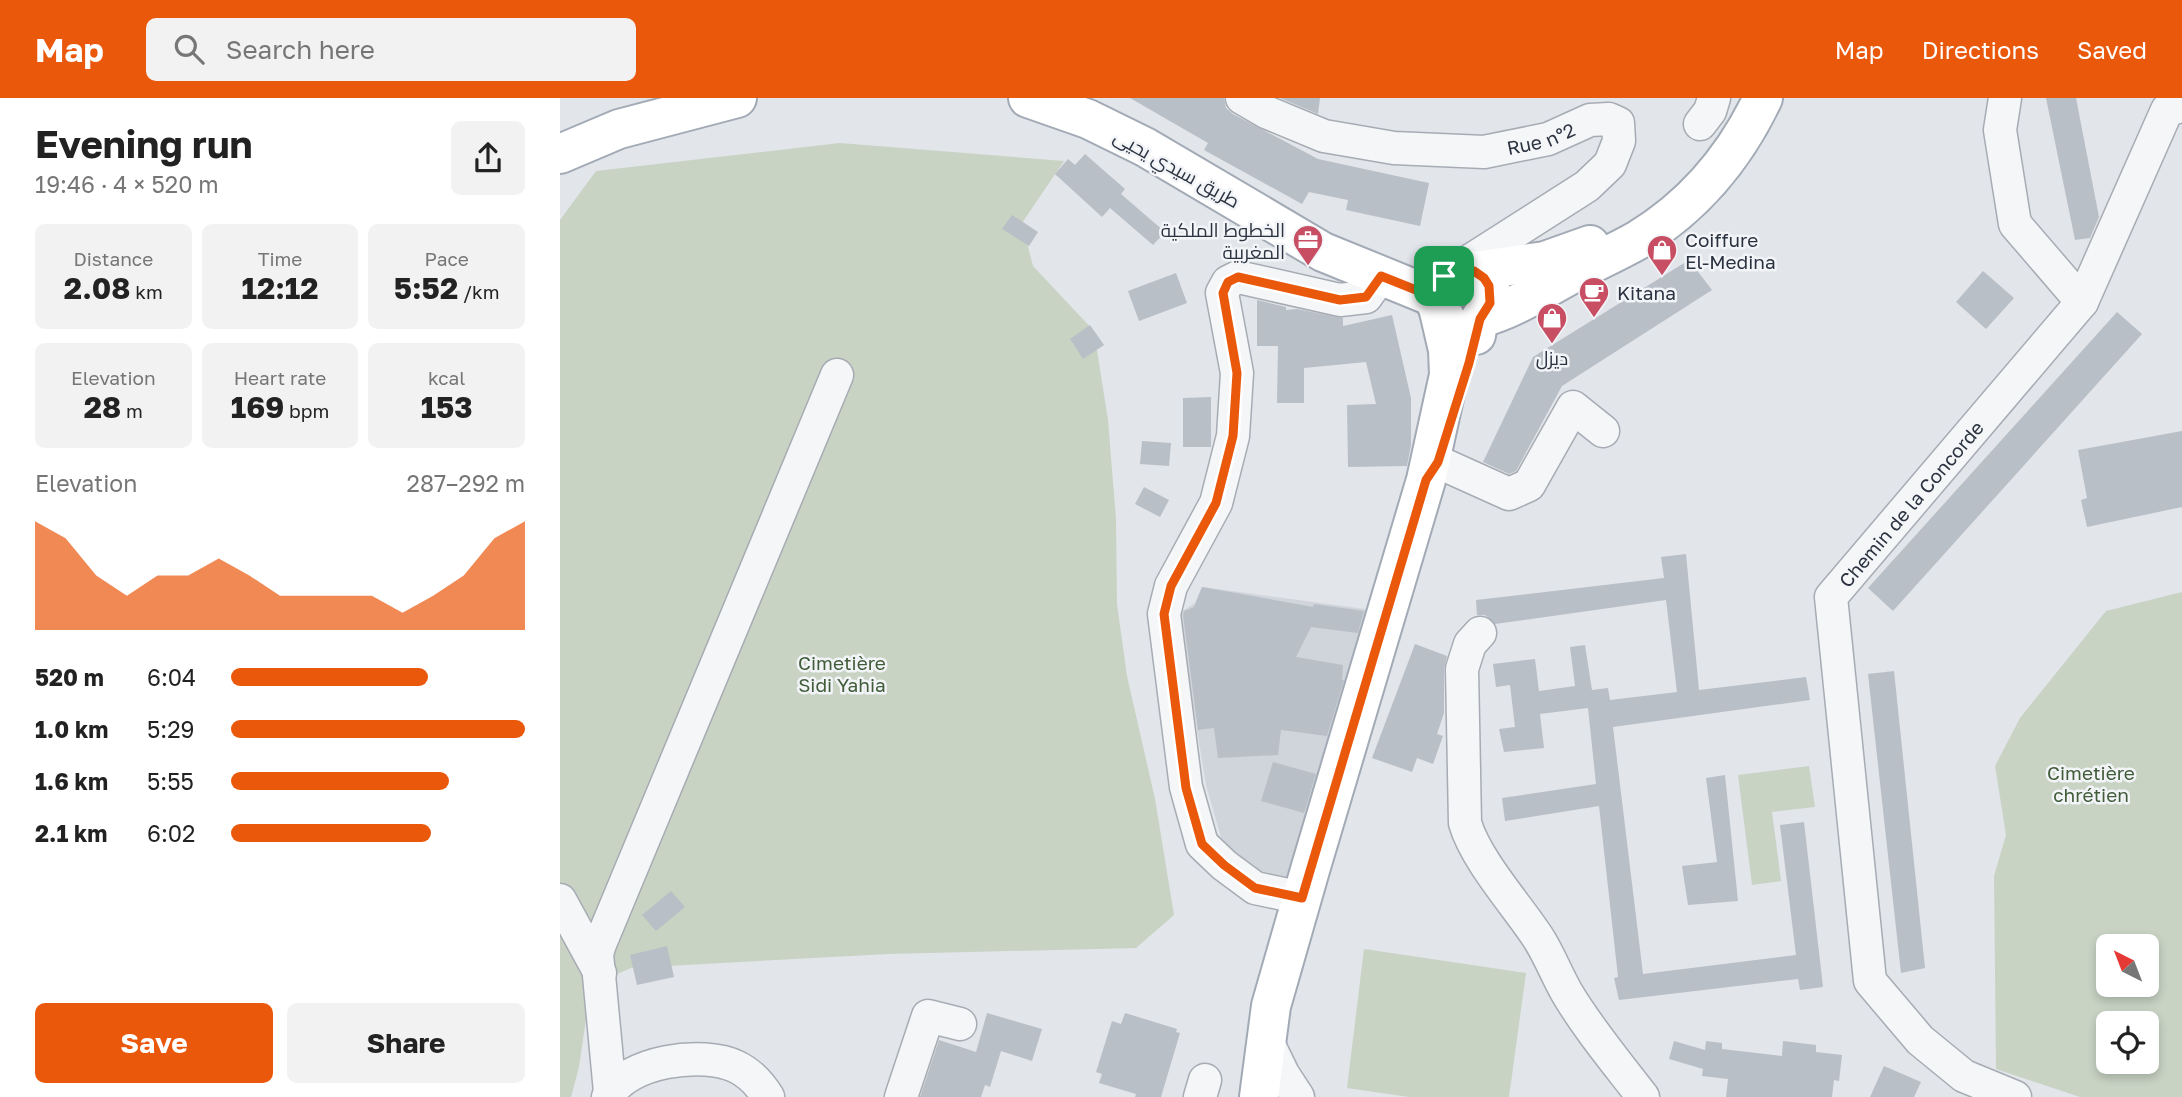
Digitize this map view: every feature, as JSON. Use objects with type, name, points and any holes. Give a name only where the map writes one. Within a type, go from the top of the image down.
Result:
[{"type":"main road","points":[[560,136],[632,107],[667,98]]},
{"type":"main road","points":[[560,154],[619,129],[737,98]]},
{"type":"main road","name":"طريق سيدي يحيى","points":[[1028,98],[1088,119],[1145,147],[1322,252],[1381,276],[1450,284]]},
{"type":"main road","name":"طريق سيدي يحيى","points":[[1085,98],[1122,112],[1324,229],[1450,284]]},
{"type":"main road","points":[[1450,284],[1562,256],[1618,231],[1645,214],[1686,181],[1709,151],[1740,98]]},
{"type":"main road","points":[[1450,284],[1443,316],[1456,323],[1465,324],[1511,308],[1637,240],[1664,223],[1689,202],[1718,171],[1737,145],[1763,98]]},
{"type":"main road","points":[[1381,276],[1420,309],[1437,336],[1449,375]]},
{"type":"main road","points":[[1432,471],[1449,375],[1450,284]]},
{"type":"main road","points":[[1259,1097],[1272,1006],[1302,898],[1432,471],[1469,363],[1480,318]]},
{"type":"street","name":"Rue n°2","points":[[1242,98],[1266,112],[1324,136],[1394,148],[1484,152],[1548,139],[1590,120],[1609,119],[1616,110]]},
{"type":"street","points":[[2005,98],[2000,130],[2015,224],[2082,302]]},
{"type":"street","name":"Chemin de la Concorde","points":[[2015,1097],[1964,1076],[1920,1040],[1870,981],[1831,597],[2082,302],[2167,110],[2182,106]]},
{"type":"street","name":"Rue n°2","points":[[1450,284],[1587,186],[1609,164],[1619,141],[1616,110]]},
{"type":"street","points":[[1302,898],[1255,888],[1224,865],[1202,844],[1186,788],[1164,614],[1171,586],[1216,503],[1233,436],[1237,373],[1223,293],[1228,282],[1238,277],[1340,300],[1366,297],[1381,276]]},
{"type":"street","points":[[609,1094],[597,954],[600,944],[837,375]]},
{"type":"street","points":[[1432,471],[1509,494],[1529,485],[1573,407],[1603,431]]},
{"type":"street","points":[[1480,633],[1470,644],[1462,668],[1465,823],[1469,836],[1482,859],[1539,939],[1574,1003],[1599,1041],[1643,1097]]},
{"type":"street","points":[[560,900],[600,973]]},
{"type":"street","points":[[901,1097],[928,1016],[960,1024]]},
{"type":"street","points":[[1267,1041],[1298,1097]]},
{"type":"street","points":[[609,1094],[628,1077],[652,1064],[673,1060],[699,1060],[735,1066],[753,1077],[768,1097]]},
{"type":"shaded area","points":[[1202,587],[1380,611],[1297,882],[1269,881],[1224,848],[1206,785],[1178,614],[1195,603]]},
{"type":"green space","name":"Cimetière Sidi Yahia","points":[[840,143],[1064,161],[1022,223],[1033,266],[1094,331],[1108,420],[1116,519],[1117,604],[1127,676],[1155,799],[1174,915],[1136,948],[888,954],[631,968],[591,985],[579,1067],[571,1097],[560,1097],[560,220],[596,171]]},
{"type":"green space","name":"Cimetière chrétien","points":[[2182,592],[2182,1097],[2080,1097],[1996,1069],[1994,876],[2006,835],[1995,766],[2020,718],[2106,611]]},
{"type":"green space","points":[[1809,766],[1815,807],[1772,812],[1781,881],[1752,885],[1738,775]]},
{"type":"green space","points":[[1364,949],[1526,973],[1509,1097],[1409,1097],[1347,1088]]},
{"type":"building","points":[[1130,98],[1224,98],[1226,108],[1233,114],[1318,159],[1429,183],[1420,226],[1346,210],[1348,200],[1309,192],[1302,204],[1204,150],[1208,143]]},
{"type":"building","points":[[1280,98],[1320,98],[1318,114]]},
{"type":"building","points":[[2046,98],[2076,98],[2099,217],[2090,238],[2075,240]]},
{"type":"building","points":[[1085,154],[1125,189],[1121,194],[1165,232],[1153,245],[1110,208],[1102,217],[1055,174],[1068,159],[1075,165]]},
{"type":"building","points":[[1012,215],[1038,232],[1029,246],[1002,229]]},
{"type":"building","points":[[1689,260],[1712,290],[1562,386],[1516,471],[1509,474],[1483,462],[1533,357]]},
{"type":"building","points":[[1983,271],[2014,298],[1986,329],[1956,302]]},
{"type":"building","points":[[1176,273],[1187,303],[1139,321],[1128,291]]},
{"type":"building","points":[[1257,300],[1286,307],[1286,310],[1297,309],[1343,318],[1343,326],[1392,315],[1411,398],[1411,445],[1407,466],[1348,467],[1347,405],[1376,404],[1366,362],[1304,368],[1304,403],[1277,403],[1278,346],[1257,346]]},
{"type":"building","points":[[2117,312],[2142,334],[1893,611],[1868,588]]},
{"type":"building","points":[[1090,325],[1104,345],[1083,359],[1070,339]]},
{"type":"building","points":[[1211,397],[1211,447],[1183,447],[1183,398]]},
{"type":"building","points":[[2182,431],[2182,507],[2087,527],[2081,500],[2087,498],[2078,450]]},
{"type":"building","points":[[1142,441],[1171,443],[1169,466],[1140,464]]},
{"type":"building","points":[[1144,487],[1169,500],[1160,517],[1135,504]]},
{"type":"building","points":[[1686,554],[1699,690],[1806,677],[1810,700],[1613,727],[1643,974],[1796,955],[1780,825],[1804,822],[1823,987],[1800,990],[1798,979],[1619,1000],[1614,978],[1618,977],[1599,806],[1505,821],[1502,798],[1596,784],[1588,708],[1540,714],[1544,748],[1504,752],[1499,729],[1515,727],[1510,685],[1496,687],[1493,664],[1535,659],[1539,691],[1575,686],[1570,647],[1585,645],[1592,690],[1608,688],[1610,700],[1677,692],[1666,600],[1495,624],[1485,615],[1477,615],[1476,600],[1664,578],[1661,557]]},
{"type":"building","points":[[1202,587],[1313,607],[1314,604],[1364,611],[1358,633],[1311,627],[1296,657],[1343,665],[1344,680],[1327,736],[1281,730],[1278,755],[1218,758],[1214,728],[1198,730],[1183,615],[1184,611],[1194,607]]},
{"type":"building","points":[[1415,644],[1447,656],[1444,669],[1444,713],[1437,734],[1443,736],[1433,764],[1417,758],[1412,772],[1372,758]]},
{"type":"building","points":[[1894,671],[1925,968],[1901,973],[1868,674]]},
{"type":"building","points":[[1273,762],[1316,774],[1304,813],[1261,801]]},
{"type":"building","points":[[1725,775],[1738,901],[1688,905],[1682,866],[1717,862],[1706,778]]},
{"type":"building","points":[[671,891],[685,907],[656,931],[642,915]]},
{"type":"building","points":[[667,946],[674,977],[637,985],[630,955]]},
{"type":"building","points":[[987,1013],[1042,1029],[1032,1061],[1001,1051],[990,1087],[985,1085],[981,1097],[920,1097],[939,1040],[976,1052]]},
{"type":"building","points":[[1125,1013],[1177,1029],[1176,1032],[1180,1033],[1161,1097],[1135,1097],[1136,1094],[1099,1083],[1102,1074],[1096,1072],[1112,1021],[1121,1024]]},
{"type":"building","points":[[1674,1041],[1705,1050],[1706,1041],[1722,1043],[1722,1049],[1782,1056],[1783,1041],[1816,1045],[1816,1052],[1842,1055],[1839,1081],[1834,1080],[1832,1097],[1726,1097],[1728,1079],[1702,1076],[1703,1069],[1669,1059]]},
{"type":"building","points":[[1884,1066],[1921,1082],[1914,1097],[1870,1097]]},
{"type":"place","name":"الخطوط الملكية المغربية","points":[[1308,267]]},
{"type":"place","name":"Coiffure El-Medina","points":[[1662,277]]},
{"type":"place","name":"Kitana","points":[[1594,319]]},
{"type":"place","name":"ديزل","points":[[1552,345]]},
{"type":"route","points":[[1457,269],[1474,271],[1484,278],[1489,286],[1490,303],[1480,319],[1438,462],[1426,480],[1302,898],[1255,888],[1224,865],[1202,844],[1186,788],[1164,614],[1171,586],[1216,503],[1233,436],[1237,373],[1223,293],[1228,282],[1238,277],[1340,300],[1366,297],[1381,276],[1436,298],[1438,284],[1444,276],[1457,269]]}]
